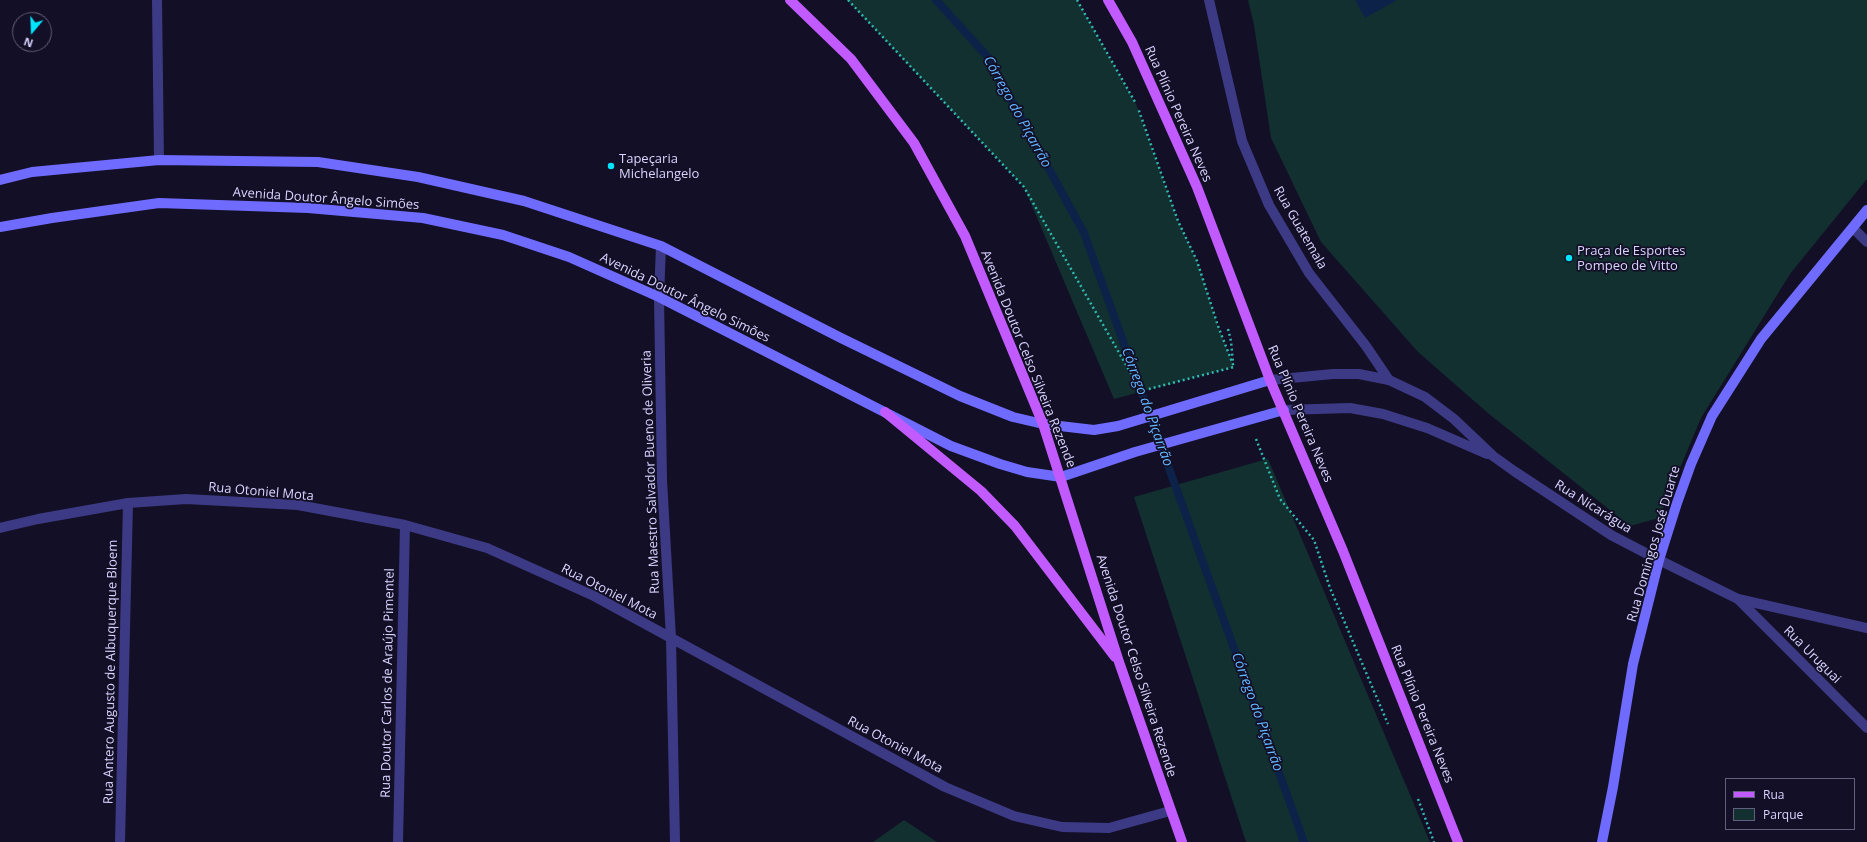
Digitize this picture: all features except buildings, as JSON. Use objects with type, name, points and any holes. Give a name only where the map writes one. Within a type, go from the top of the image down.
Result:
[{"type":"main road","name":"Avenida Doutor Celso Silveira Rezende","points":[[790,0],[851,59],[914,143],[965,236],[1043,424],[1119,662],[1182,842]]},
{"type":"main road","name":"Rua Plínio Pereira Neves","points":[[1108,0],[1132,42],[1197,187],[1270,380],[1343,551],[1458,842]]},
{"type":"main road","points":[[0,180],[32,172],[159,160],[318,162],[418,177],[524,201],[661,246],[841,338],[960,396],[1012,417],[1043,424],[1094,430],[1118,426],[1270,380]]},
{"type":"main road","name":"Avenida Doutor Ângelo Simões","points":[[0,227],[159,203],[308,208],[423,218],[503,235],[569,257],[659,296],[951,446],[1027,472],[1061,477],[1135,452],[1284,410]]},
{"type":"main road","name":"Rua Domingos José Duarte","points":[[1602,842],[1613,787],[1633,664],[1659,560],[1676,502],[1712,416],[1761,339],[1867,210]]},
{"type":"main road","points":[[885,412],[981,491],[1015,526],[1119,662]]},
{"type":"street","points":[[157,0],[159,160]]},
{"type":"street","name":"Rua Guatemala","points":[[1209,0],[1242,141],[1269,206],[1309,273],[1366,346],[1389,380]]},
{"type":"street","points":[[1853,228],[1867,242]]},
{"type":"street","name":"Rua Maestro Salvador Bueno de Oliveria","points":[[661,246],[659,296],[662,480],[671,638],[675,842]]},
{"type":"street","name":"Rua Nicarágua","points":[[1270,380],[1333,374],[1359,374],[1389,380],[1425,397],[1454,419],[1493,456],[1611,535],[1659,560],[1738,599],[1867,628]]},
{"type":"street","name":"Rua Nicarágua","points":[[1284,410],[1350,408],[1383,414],[1427,428],[1493,456]]},
{"type":"street","name":"Rua Otoniel Mota","points":[[0,528],[38,518],[128,503],[186,499],[298,505],[405,525],[487,548],[594,596],[945,787],[1014,816],[1062,827],[1109,828],[1170,811]]},
{"type":"street","name":"Rua Antero Augusto de Albuquerque Bloem","points":[[120,842],[128,503]]},
{"type":"street","name":"Rua Doutor Carlos de Araújo Pimentel","points":[[398,842],[405,525]]},
{"type":"street","name":"Rua Uruguai","points":[[1738,599],[1867,728]]},
{"type":"path","points":[[848,0],[1024,187],[1141,391],[1234,367],[1218,326],[1197,261],[1178,221],[1136,104],[1077,0]]},
{"type":"green space","points":[[847,0],[1077,0],[1136,104],[1178,221],[1197,261],[1218,326],[1234,367],[1114,399],[1024,187]]},
{"type":"green space","name":"Praça de Esportes Pompeo de Vitto","points":[[1248,0],[1867,0],[1867,179],[1790,274],[1701,418],[1659,518],[1630,526],[1489,414],[1418,352],[1321,242],[1271,138],[1254,25]]},
{"type":"green space","points":[[1268,459],[1430,842],[1246,842],[1134,497]]},
{"type":"green space","points":[[904,820],[937,842],[873,842]]},
{"type":"water","points":[[1355,0],[1397,0],[1365,18]]},
{"type":"waterway","name":"Córrego do Piçarrão","points":[[936,0],[987,56],[1084,233],[1304,842]]},
{"type":"place","name":"Tapeçaria Michelangelo","points":[[611,166]]},
{"type":"place","name":"Praça de Esportes Pompeo de Vitto","points":[[1569,258]]}]
